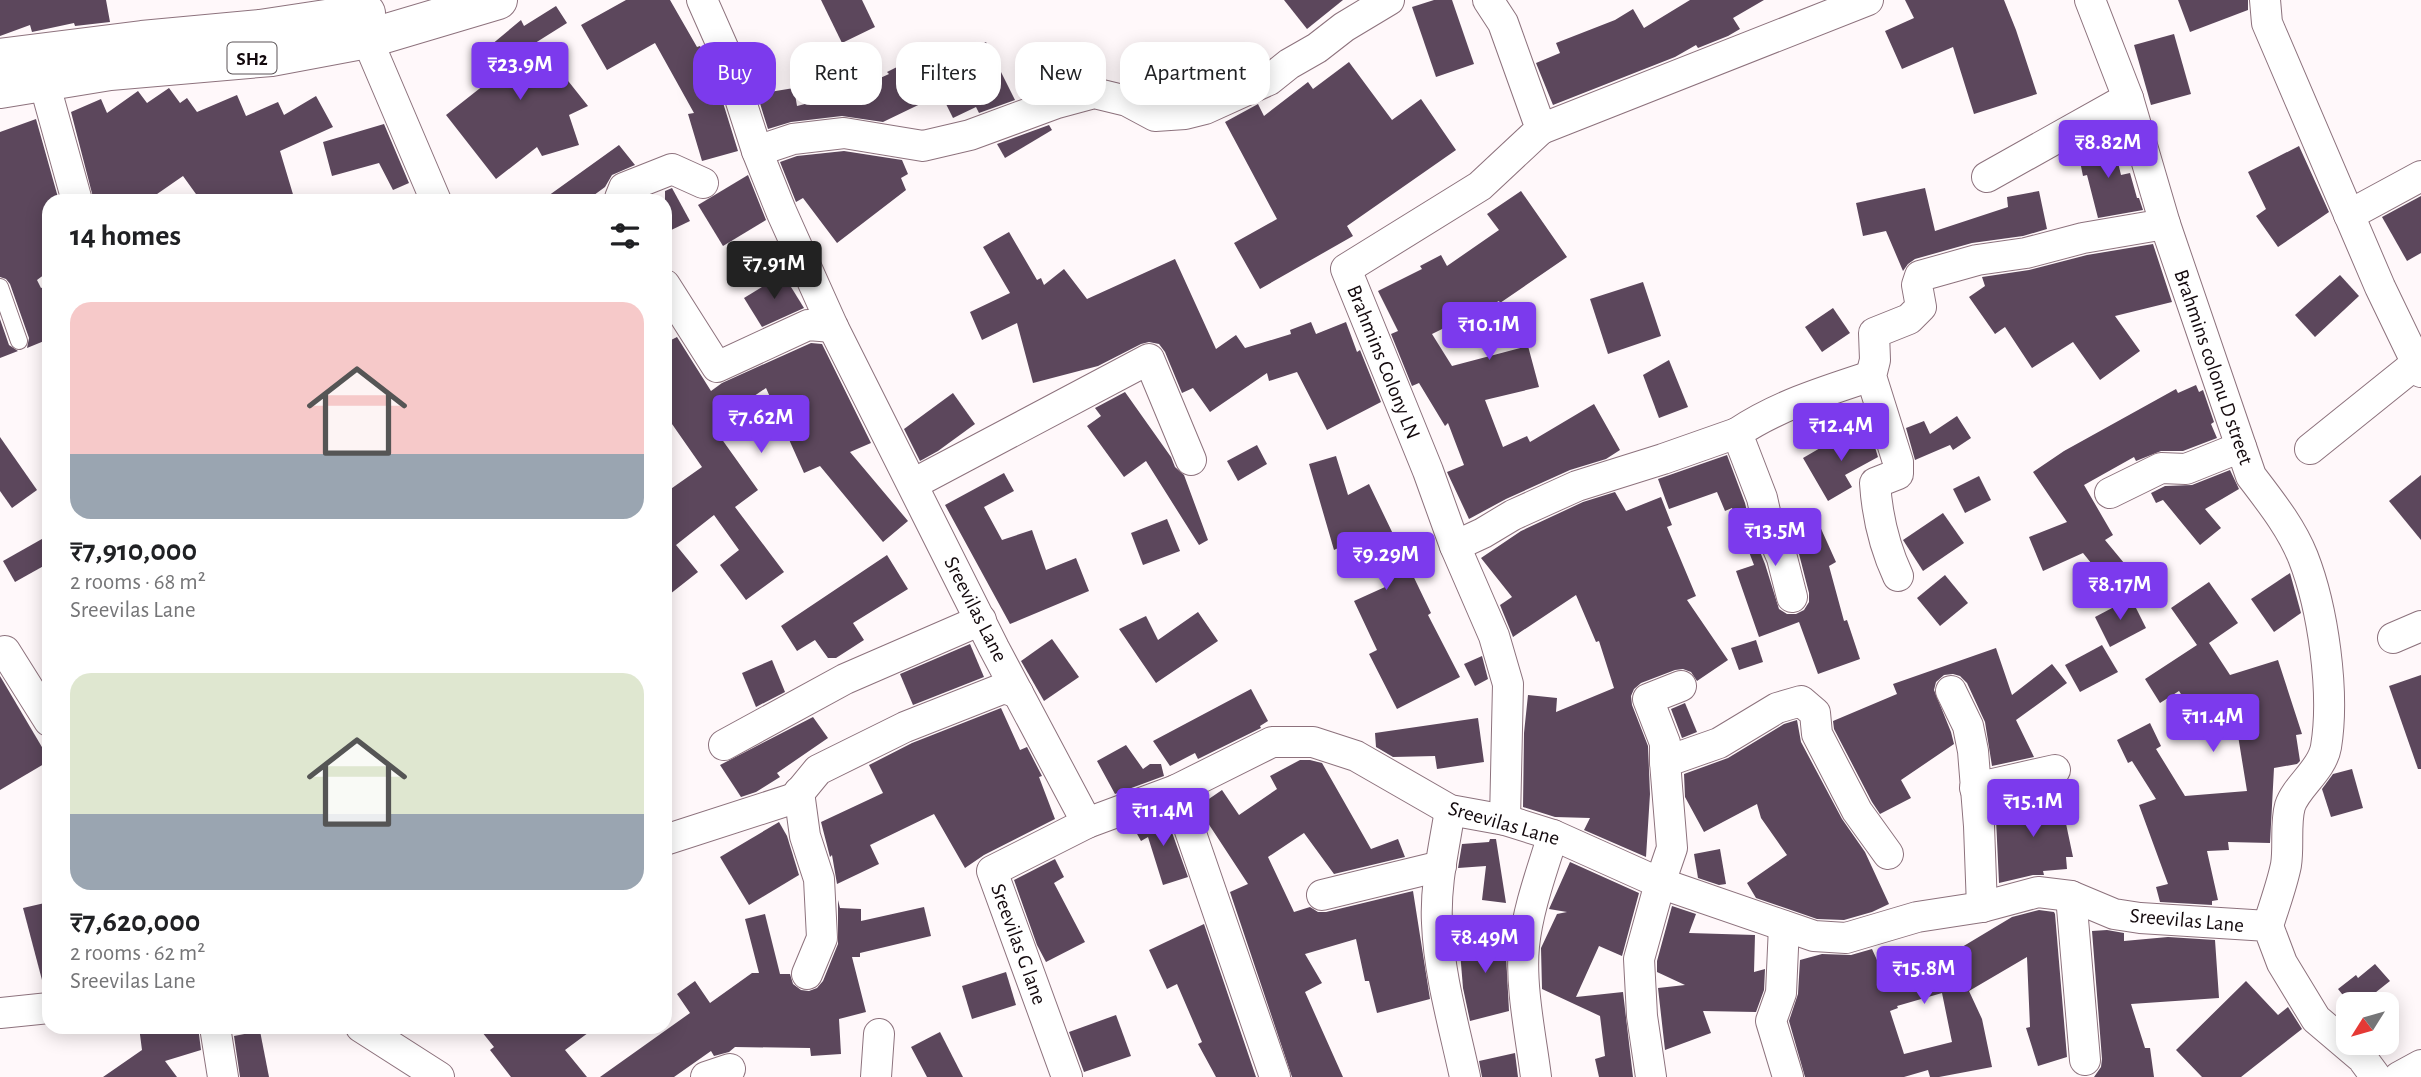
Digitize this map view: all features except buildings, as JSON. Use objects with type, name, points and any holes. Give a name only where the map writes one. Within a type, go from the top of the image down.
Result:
[{"type":"main road","name":"SH2","points":[[0,89],[110,71],[271,57],[367,39],[429,6],[498,0]]},
{"type":"main road","points":[[0,58],[40,51],[260,29],[429,6]]},
{"type":"street","name":"Sreevilas Lane","points":[[702,0],[725,52],[757,151],[781,211],[834,327],[1018,694],[1087,823],[1175,790],[1272,742],[1313,743],[1356,756],[1450,810],[1505,820],[1553,835],[1660,883],[1814,936],[1846,938],[1917,916],[1982,908],[2038,892],[2071,896],[2115,914],[2140,918],[2268,926],[2282,963],[2316,1019],[2362,1058],[2376,1077]]},
{"type":"street","points":[[757,151],[793,139],[845,133],[923,146],[970,135],[1056,103],[1094,93],[1127,101],[1155,116],[1185,114],[1205,109],[1269,80],[1389,0]]},
{"type":"street","points":[[1488,0],[1503,23],[1541,129],[1868,0]]},
{"type":"street","name":"Brahmins colonu D street","points":[[2090,0],[2128,98],[2165,224],[2250,476],[2276,509],[2302,555],[2323,632],[2328,697],[2326,748],[2291,804],[2286,866],[2268,926]]},
{"type":"street","points":[[2266,0],[2267,23],[2380,287],[2419,368],[2310,449]]},
{"type":"street","points":[[367,39],[433,194]]},
{"type":"street","points":[[44,82],[76,194]]},
{"type":"street","points":[[1987,177],[2128,98]]},
{"type":"street","name":"Brahmins Colony LN","points":[[1505,820],[1507,684],[1494,636],[1455,546],[1428,471],[1346,269],[1480,186],[1541,129]]},
{"type":"street","points":[[622,194],[624,188],[672,169],[703,183]]},
{"type":"street","points":[[2349,215],[2421,176]]},
{"type":"street","points":[[1898,576],[1890,558],[1875,483],[1898,474],[1898,462],[1871,376],[1875,360],[1874,333],[1909,319],[1921,307],[1917,285],[1920,276],[1977,260],[2026,253],[2083,238],[2165,224]]},
{"type":"street","points":[[672,296],[717,366],[807,325],[834,327]]},
{"type":"street","points":[[913,484],[1149,359],[1191,460]]},
{"type":"street","points":[[1455,546],[1513,515],[1577,486],[1737,433],[1752,422],[1792,404],[1871,376]]},
{"type":"street","points":[[1737,433],[1762,498],[1768,526],[1782,558],[1792,597]]},
{"type":"street","points":[[2110,493],[2161,468],[2186,469],[2241,447]]},
{"type":"street","points":[[724,745],[845,679],[981,620]]},
{"type":"street","points":[[2393,638],[2421,626]]},
{"type":"street","points":[[5,651],[42,710]]},
{"type":"street","points":[[1651,1077],[1642,1016],[1639,959],[1672,849],[1665,743],[1648,699],[1681,687]]},
{"type":"street","points":[[672,838],[794,798],[818,770],[905,727],[1004,688],[1018,694]]},
{"type":"street","points":[[1951,691],[1968,726],[1973,751],[1982,908]]},
{"type":"street","points":[[1665,762],[1719,743],[1777,708],[1801,702],[1815,713],[1817,734],[1857,811],[1888,854]]},
{"type":"street","points":[[1975,788],[2055,770]]},
{"type":"street","points":[[1175,790],[1275,1077]]},
{"type":"street","points":[[800,792],[805,836],[819,878],[822,938],[807,974]]},
{"type":"street","points":[[1450,810],[1441,866],[1437,922],[1440,962],[1465,1077]]},
{"type":"street","name":"Sreevilas G lane","points":[[1067,1077],[992,871],[1087,823]]},
{"type":"street","points":[[1536,1077],[1527,1006],[1524,947],[1532,905],[1553,835]]},
{"type":"street","points":[[1322,895],[1441,866]]},
{"type":"street","points":[[2071,896],[2085,1060]]},
{"type":"street","points":[[1784,926],[1780,993],[1771,1021],[1788,1077]]},
{"type":"street","points":[[0,1013],[42,1009]]},
{"type":"street","points":[[216,1034],[223,1077]]},
{"type":"street","points":[[372,1034],[439,1077]]},
{"type":"street","points":[[876,1077],[879,1034]]},
{"type":"street","points":[[2399,1077],[2421,1065]]},
{"type":"lane","points":[[0,288],[19,341]]}]
